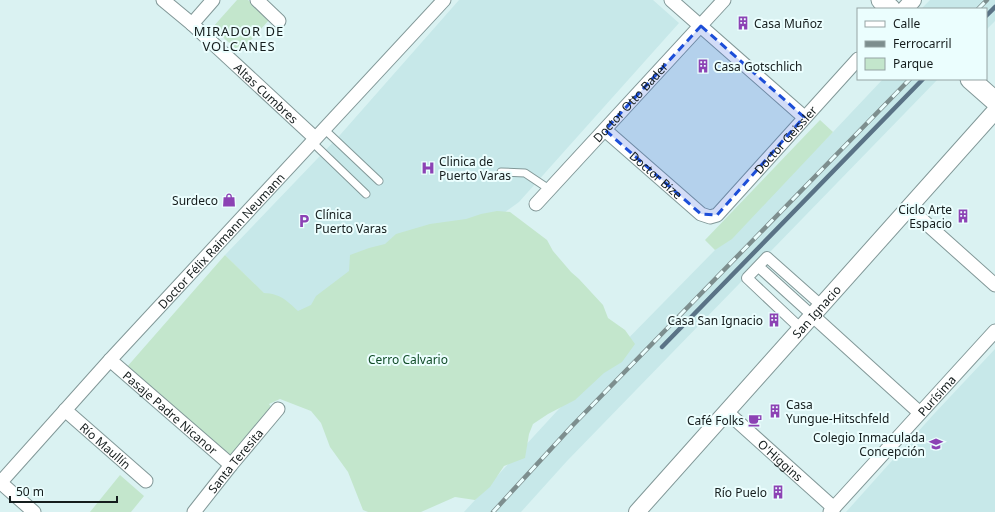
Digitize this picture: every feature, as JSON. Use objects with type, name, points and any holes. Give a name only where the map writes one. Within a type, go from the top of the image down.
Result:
[{"type":"main road","points":[[881,0],[890,8]]},
{"type":"main road","points":[[971,80],[995,101]]},
{"type":"street","name":"Altas Cumbres","points":[[163,0],[192,24],[317,136]]},
{"type":"street","points":[[192,24],[213,0]]},
{"type":"street","points":[[257,0],[279,20]]},
{"type":"street","points":[[671,0],[804,118]]},
{"type":"street","name":"Doctor Otto Bader","points":[[536,204],[724,0]]},
{"type":"street","points":[[906,8],[913,0]]},
{"type":"street","name":"Doctor Félix Raimann Neumann","points":[[0,483],[110,360],[440,1]]},
{"type":"street","name":"Doctor Geissler","points":[[710,217],[716,215],[723,209],[857,60]]},
{"type":"street","name":"San Ignacio","points":[[637,512],[995,111]]},
{"type":"street","name":"Doctor Bize","points":[[605,130],[701,214],[710,217]]},
{"type":"street","points":[[909,208],[995,285]]},
{"type":"street","points":[[768,257],[821,305],[813,315],[800,328],[747,278],[768,257]]},
{"type":"street","points":[[760,268],[920,413]]},
{"type":"street","name":"Purísima","points":[[832,510],[994,334]]},
{"type":"street","name":"Pasaje Padre Nicanor","points":[[110,360],[231,465]]},
{"type":"street","name":"Santa Teresita","points":[[194,512],[278,409]]},
{"type":"street","name":"Río Maullín","points":[[65,410],[146,481]]},
{"type":"street","name":"O'Higgins","points":[[727,412],[832,510]]},
{"type":"street","points":[[0,483],[34,512]]},
{"type":"lane","points":[[317,136],[379,181]]},
{"type":"lane","points":[[317,136],[366,194]]},
{"type":"lane","points":[[501,172],[525,173],[549,189]]},
{"type":"highlighted area","points":[[701,26],[804,117],[717,215],[701,214],[605,130]]},
{"type":"shaded area","name":"Clinica de Puerto Varas","points":[[459,0],[653,0],[679,23],[519,202],[490,223],[304,333],[225,255],[340,135]]},
{"type":"shaded area","points":[[930,0],[995,0],[995,21],[987,29],[987,8],[922,8]]},
{"type":"shaded area","points":[[882,80],[937,80],[567,461],[521,512],[464,512],[557,411],[833,132]]},
{"type":"shaded area","name":"Colegio Inmaculada Concepción","points":[[995,349],[995,512],[846,512],[933,415]]},
{"type":"green space","points":[[237,0],[248,0],[270,19],[240,52],[212,28]]},
{"type":"green space","points":[[820,120],[833,132],[732,239],[715,250],[705,240]]},
{"type":"green space","name":"Cerro Calvario","points":[[497,211],[510,212],[547,240],[553,251],[571,272],[603,305],[608,318],[625,330],[635,344],[622,362],[604,373],[575,400],[548,414],[533,424],[529,434],[525,458],[504,466],[490,487],[475,500],[455,497],[421,512],[368,512],[363,510],[348,472],[330,447],[321,423],[311,411],[280,399],[269,404],[272,408],[230,457],[126,368],[225,255],[264,293],[283,298],[298,311],[311,305],[316,296],[349,271],[350,255],[385,244],[396,234],[430,224],[466,219]]},
{"type":"green space","points":[[120,475],[144,496],[131,512],[90,512]]},
{"type":"waterway","points":[[987,15],[995,7]]},
{"type":"waterway","points":[[662,347],[922,80]]},
{"type":"railway","points":[[979,8],[987,0]]},
{"type":"railway","points":[[493,512],[573,425],[909,80]]},
{"type":"place","name":"Casa Muñoz","points":[[743,23]]},
{"type":"place","name":"Casa Gotschlich","points":[[703,66]]},
{"type":"place","name":"Clinica de Puerto Varas","points":[[428,168]]},
{"type":"place","name":"Surdeco","points":[[229,200]]},
{"type":"place","name":"Ciclo Arte Espacio","points":[[963,216]]},
{"type":"place","name":"Clínica Puerto Varas","points":[[304,221]]},
{"type":"place","name":"Casa San Ignacio","points":[[774,320]]},
{"type":"place","name":"Casa Yungue-Hitschfeld","points":[[775,411]]},
{"type":"place","name":"Café Folks","points":[[755,420]]},
{"type":"place","name":"Colegio Inmaculada Concepción","points":[[936,444]]},
{"type":"place","name":"Río Puelo","points":[[778,492]]},
{"type":"district","name":"MIRADOR DE VOLCANES","points":[[239,38]]}]
